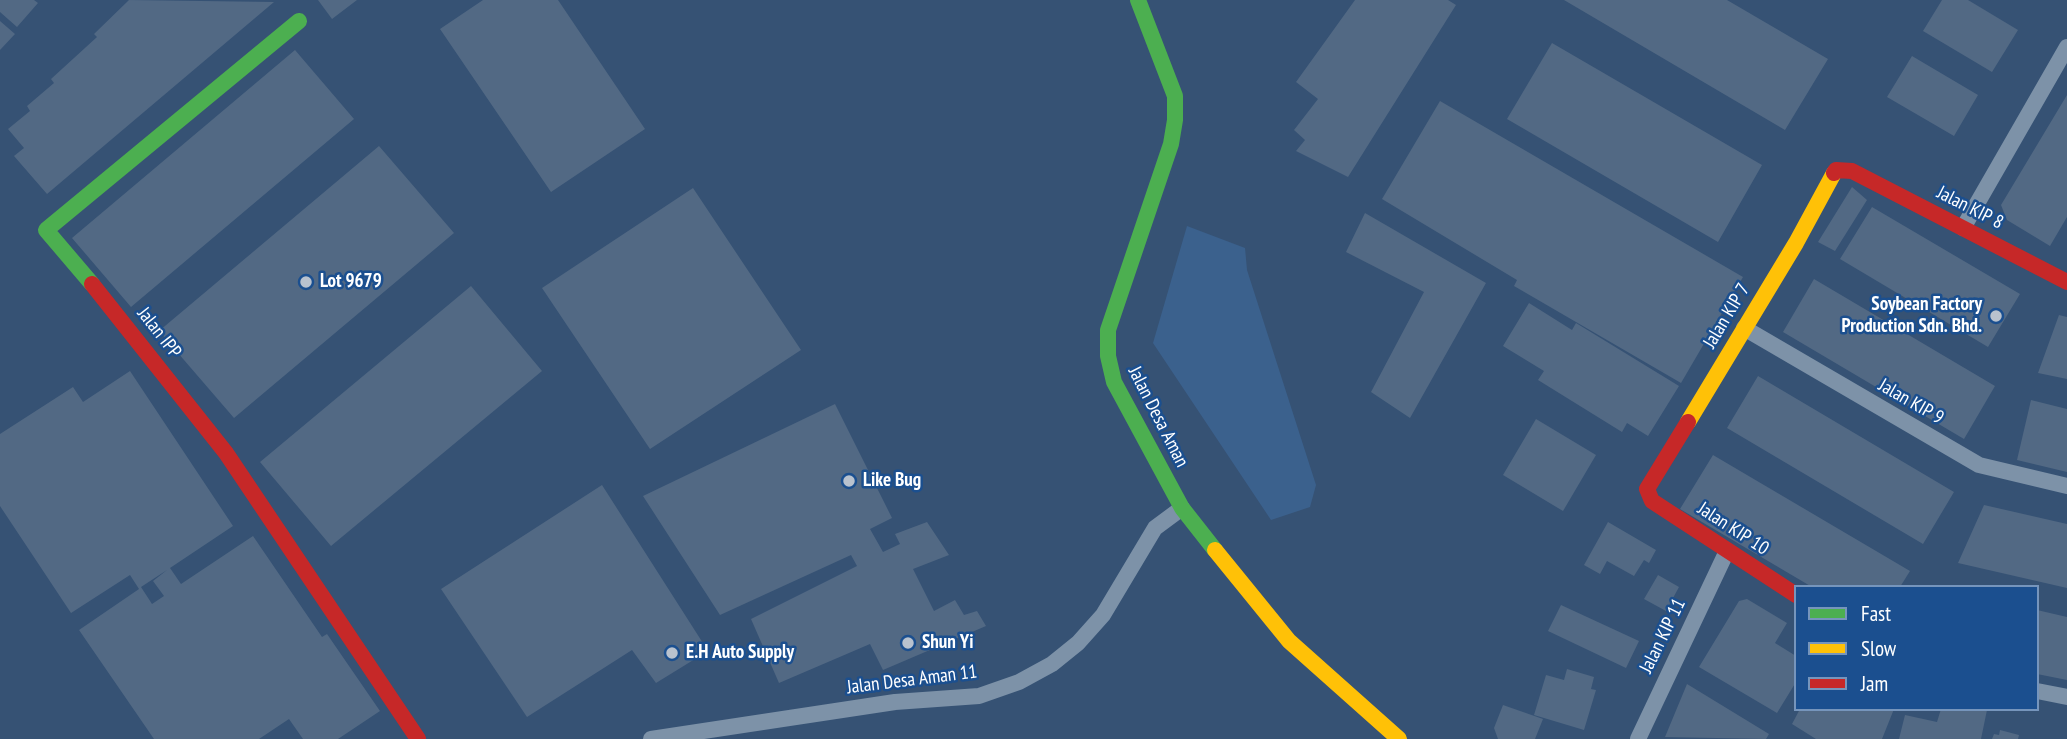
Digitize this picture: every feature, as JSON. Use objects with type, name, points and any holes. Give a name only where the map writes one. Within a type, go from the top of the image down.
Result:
[{"type":"street","name":"Jalan Desa Aman","points":[[1138,0],[1169,76],[1175,96],[1175,120],[1171,144],[1108,330],[1108,356],[1122,400],[1182,508],[1289,641],[1399,739]]},
{"type":"street","name":"Jalan IPP","points":[[299,21],[46,230],[130,328],[226,453],[418,739]]},
{"type":"street","points":[[1963,228],[2067,47]]},
{"type":"street","name":"Jalan KIP 7","points":[[1649,498],[1648,484],[1744,328],[1836,170],[1852,171]]},
{"type":"street","name":"Jalan KIP 8","points":[[1852,171],[2067,282]]},
{"type":"street","name":"Jalan KIP 9","points":[[1744,328],[1979,466],[2067,486]]},
{"type":"street","name":"Jalan KIP 10","points":[[1649,498],[1794,594]]},
{"type":"street","name":"Jalan Desa Aman 11","points":[[651,739],[895,702],[979,696],[1019,682],[1052,664],[1078,643],[1103,615],[1155,528],[1182,508]]},
{"type":"street","name":"Jalan KIP 11","points":[[1638,739],[1727,551]]},
{"type":"street","points":[[2039,691],[2067,697]]},
{"type":"water","points":[[1187,226],[1245,248],[1247,270],[1316,485],[1310,507],[1271,520],[1153,343]]},
{"type":"building","points":[[0,0],[34,0],[38,3],[17,27],[0,12]]},
{"type":"building","points":[[129,0],[274,2],[47,194],[14,156],[24,148],[8,129],[30,111],[27,106],[54,83],[51,79],[97,37],[94,34]]},
{"type":"building","points":[[318,0],[357,0],[332,19]]},
{"type":"building","points":[[483,0],[558,0],[645,129],[551,192],[440,29]]},
{"type":"building","points":[[1355,0],[1448,0],[1456,5],[1348,177],[1296,151],[1305,140],[1294,130],[1318,99],[1296,82]]},
{"type":"building","points":[[1564,0],[1727,0],[1828,59],[1785,130]]},
{"type":"building","points":[[1942,0],[1968,0],[2018,30],[1992,72],[1923,31]]},
{"type":"building","points":[[0,21],[15,34],[0,50]]},
{"type":"building","points":[[1552,43],[1762,165],[1718,242],[1507,119]]},
{"type":"building","points":[[295,50],[354,119],[131,307],[72,238]]},
{"type":"building","points":[[1912,56],[1978,95],[1954,136],[1887,97]]},
{"type":"building","points":[[2067,95],[2067,217],[2050,246],[2007,220],[2001,205]]},
{"type":"building","points":[[1440,101],[1743,277],[1681,383],[1514,286],[1517,280],[1382,199]]},
{"type":"building","name":"Lot 9679","points":[[379,146],[454,233],[234,418],[159,331]]},
{"type":"building","points":[[1852,187],[1867,200],[1835,251],[1818,242]]},
{"type":"building","points":[[693,188],[801,350],[650,449],[542,288]]},
{"type":"building","points":[[1872,207],[2020,294],[1988,347],[1840,259]]},
{"type":"building","points":[[1365,213],[1486,283],[1410,418],[1371,392],[1424,292],[1346,252]]},
{"type":"building","points":[[1814,279],[1995,386],[1964,439],[1783,332]]},
{"type":"building","name":"Lot 9679","points":[[471,286],[542,371],[331,546],[260,462]]},
{"type":"building","points":[[1529,303],[1572,330],[1576,323],[1679,386],[1648,436],[1627,423],[1622,432],[1538,380],[1544,371],[1503,346]]},
{"type":"building","points":[[2059,315],[2067,317],[2067,379],[2038,373]]},
{"type":"building","points":[[130,371],[233,526],[170,568],[181,584],[253,536],[322,637],[327,634],[380,711],[338,739],[303,739],[289,719],[259,739],[154,739],[79,630],[139,589],[130,575],[71,613],[0,506],[0,434],[73,387],[83,402]],"holes":[[[167,570],[153,581],[164,596],[152,604],[141,587]]]},
{"type":"building","points":[[1758,376],[1954,492],[1923,544],[1727,428]]},
{"type":"building","points":[[2031,400],[2067,409],[2067,472],[2017,460]]},
{"type":"building","points":[[835,404],[892,518],[870,529],[883,552],[900,544],[895,534],[927,522],[949,555],[913,569],[934,611],[955,600],[964,615],[977,611],[986,626],[883,670],[870,644],[779,683],[751,619],[857,566],[851,555],[720,615],[643,496]]},
{"type":"building","points":[[1536,419],[1596,455],[1563,511],[1503,475]]},
{"type":"building","points":[[1713,455],[1910,571],[1901,585],[1809,585],[1680,509]]},
{"type":"building","points":[[602,485],[708,651],[656,683],[632,650],[527,717],[441,589]]},
{"type":"building","points":[[1984,505],[2067,524],[2067,588],[1958,563]]},
{"type":"building","points":[[1608,522],[1656,550],[1649,563],[1644,560],[1634,576],[1607,561],[1600,574],[1584,565]]},
{"type":"building","points":[[1658,575],[1679,587],[1666,611],[1644,599]]},
{"type":"building","points":[[1747,599],[1787,623],[1775,643],[1794,655],[1794,685],[1777,713],[1699,667],[1739,601]]},
{"type":"building","points":[[1561,605],[1639,641],[1626,668],[1548,631]]},
{"type":"building","points":[[2039,610],[2067,617],[2067,680],[2039,674]]},
{"type":"building","points":[[1567,669],[1594,677],[1591,689],[1596,690],[1584,730],[1534,715],[1546,675],[1564,680]]},
{"type":"building","points":[[1687,684],[1769,734],[1766,739],[1665,737]]},
{"type":"building","points":[[1503,705],[1543,719],[1535,739],[1498,739],[1494,728]]},
{"type":"building","points":[[1799,711],[1893,711],[1882,739],[1816,739],[1792,724]]},
{"type":"building","points":[[1940,711],[1987,711],[1981,739],[1899,739],[1905,715],[1937,722]]},
{"type":"building","points":[[2000,730],[2019,735],[2018,739],[1992,739],[1994,734],[1999,735]]},
{"type":"traffic: fast","points":[[1138,0],[1175,96],[1175,120],[1171,144],[1108,330],[1108,356],[1114,382],[1182,508],[1215,550]]},
{"type":"traffic: fast","points":[[92,284],[46,230],[299,21]]},
{"type":"traffic: slow","points":[[1688,422],[1796,243],[1834,173]]},
{"type":"traffic: slow","points":[[1215,550],[1289,641],[1399,739]]},
{"type":"traffic: jam","points":[[1834,173],[1836,170],[1852,171],[2067,282]]},
{"type":"traffic: jam","points":[[92,284],[226,453],[418,739]]},
{"type":"traffic: jam","points":[[1688,422],[1647,489],[1652,501],[1794,594]]},
{"type":"place","name":"Lot 9679","points":[[306,282]]},
{"type":"place","name":"Soybean Factory Production Sdn. Bhd.","points":[[1996,316]]},
{"type":"place","name":"Like Bug","points":[[849,481]]},
{"type":"place","name":"Shun Yi","points":[[908,643]]},
{"type":"place","name":"E.H Auto Supply","points":[[672,653]]}]
